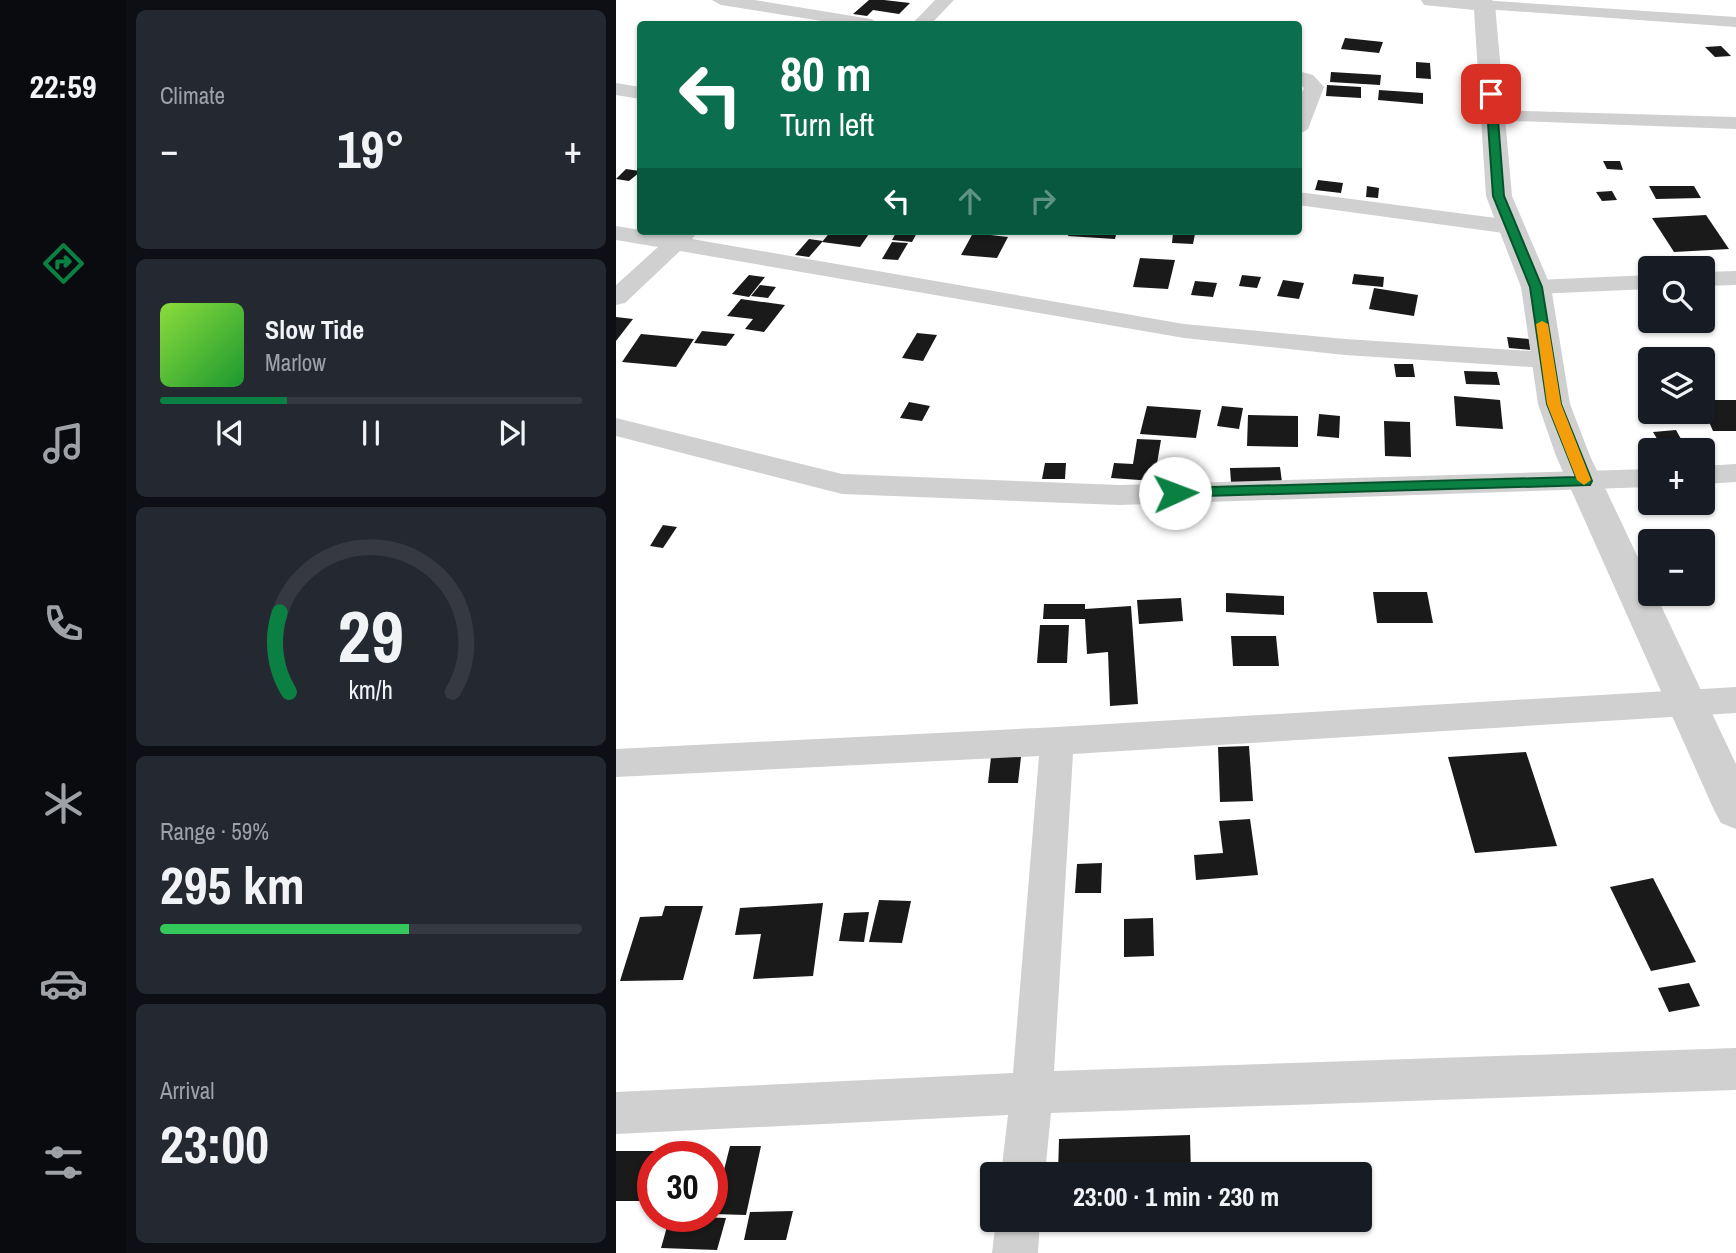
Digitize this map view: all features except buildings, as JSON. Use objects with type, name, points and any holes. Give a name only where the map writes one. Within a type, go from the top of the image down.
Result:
[{"type":"street","points":[[721,0],[852,21]]},
{"type":"street","points":[[923,21],[945,0]]},
{"type":"street","points":[[1432,0],[1647,8],[1736,22]]},
{"type":"street","points":[[1484,4],[1499,196],[1536,287],[1554,404],[1585,481],[1736,810]]},
{"type":"street","points":[[1302,78],[1314,87],[1302,118]]},
{"type":"street","points":[[616,89],[637,92]]},
{"type":"street","points":[[1493,116],[1736,123]]},
{"type":"street","points":[[1302,199],[1511,227]]},
{"type":"street","points":[[616,233],[637,235]]},
{"type":"street","points":[[642,235],[681,238],[1184,331],[1345,347],[1548,360]]},
{"type":"street","points":[[616,298],[681,238]]},
{"type":"street","points":[[1715,279],[1736,278]]},
{"type":"street","points":[[1536,287],[1638,283]]},
{"type":"street","points":[[616,427],[842,484],[1120,495],[1638,479]]},
{"type":"street","points":[[1715,474],[1736,473]]},
{"type":"street","points":[[616,763],[1057,741],[1736,700]]},
{"type":"street","points":[[1024,1162],[1032,1093],[1057,741]]},
{"type":"street","points":[[616,1113],[1032,1093],[1736,1069]]},
{"type":"street","points":[[1015,1253],[1017,1232]]},
{"type":"slow traffic","points":[[1542,324],[1554,404],[1584,480]]},
{"type":"route","points":[[1175,493],[1585,481],[1573,457],[1554,404],[1536,287],[1499,196],[1491,94]]}]
